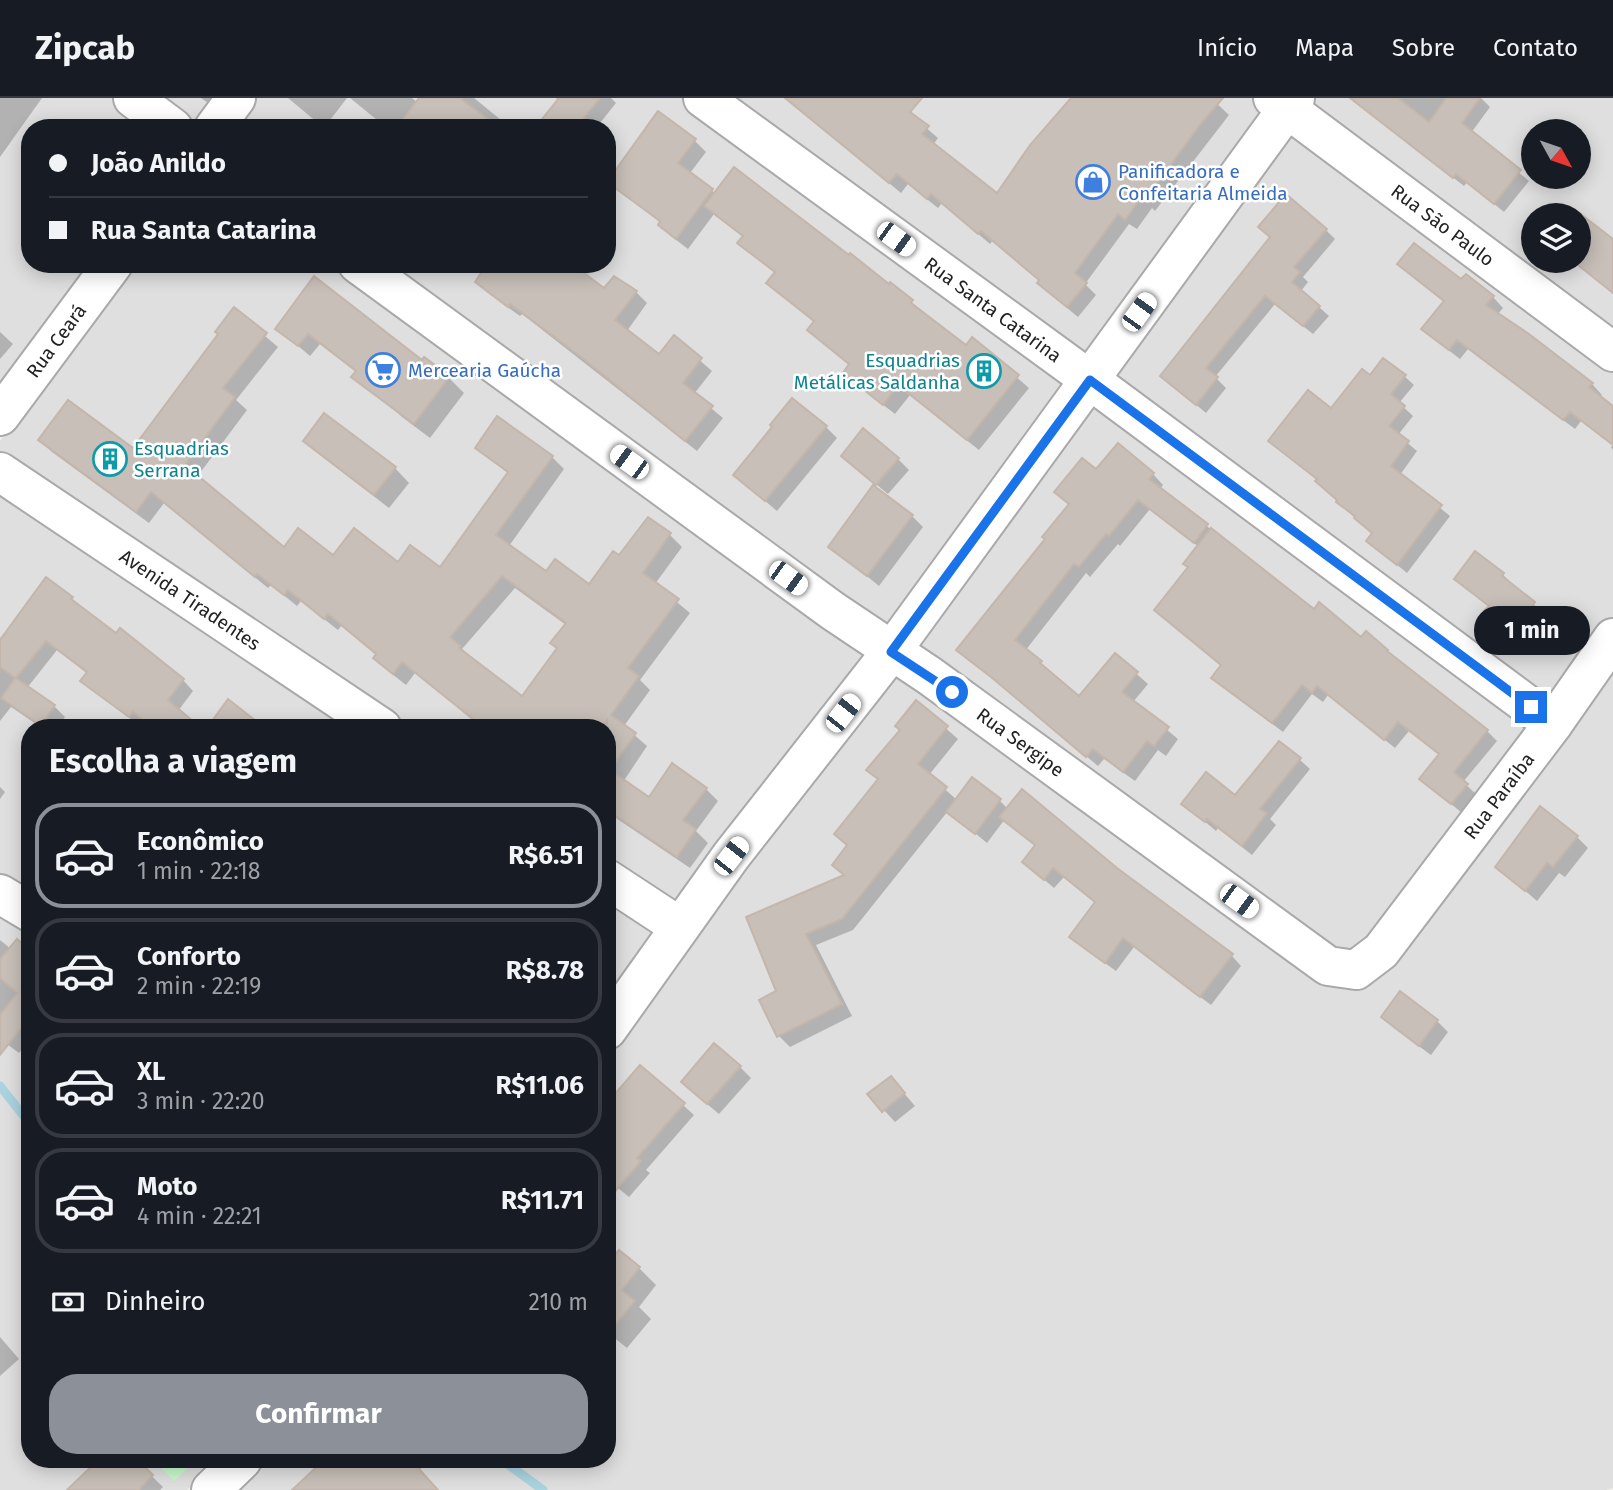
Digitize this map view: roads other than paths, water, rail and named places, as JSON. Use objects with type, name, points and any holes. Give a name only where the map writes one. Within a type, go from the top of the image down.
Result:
[{"type":"street","points":[[133,98],[161,119]]},
{"type":"street","points":[[221,119],[236,98]]},
{"type":"street","name":"Rua Santa Catarina","points":[[703,98],[1553,723]]},
{"type":"street","points":[[616,1017],[731,856],[891,652],[1090,380],[1285,101]]},
{"type":"street","name":"Rua São Paulo","points":[[1285,101],[1613,352]]},
{"type":"street","name":"Rua Ceará","points":[[0,416],[106,273]]},
{"type":"street","name":"Rua Sergipe","points":[[370,273],[1328,966],[1356,970],[1381,951]]},
{"type":"street","name":"Avenida Tiradentes","points":[[0,472],[369,719]]},
{"type":"street","name":"Rua Paraíba","points":[[1381,951],[1553,723],[1613,638]]},
{"type":"street","points":[[616,884],[680,927]]},
{"type":"street","points":[[0,894],[21,907]]},
{"type":"street","points":[[211,1490],[234,1468]]},
{"type":"waterway","points":[[0,1086],[21,1113]]},
{"type":"waterway","points":[[513,1468],[543,1490]]},
{"type":"place","name":"Panificadora e Confeitaria Almeida","points":[[1093,182]]},
{"type":"place","name":"Mercearia Gaúcha","points":[[383,370]]},
{"type":"place","name":"Esquadrias Metálicas Saldanha","points":[[984,371]]},
{"type":"place","name":"Esquadrias Serrana","points":[[110,459]]}]
